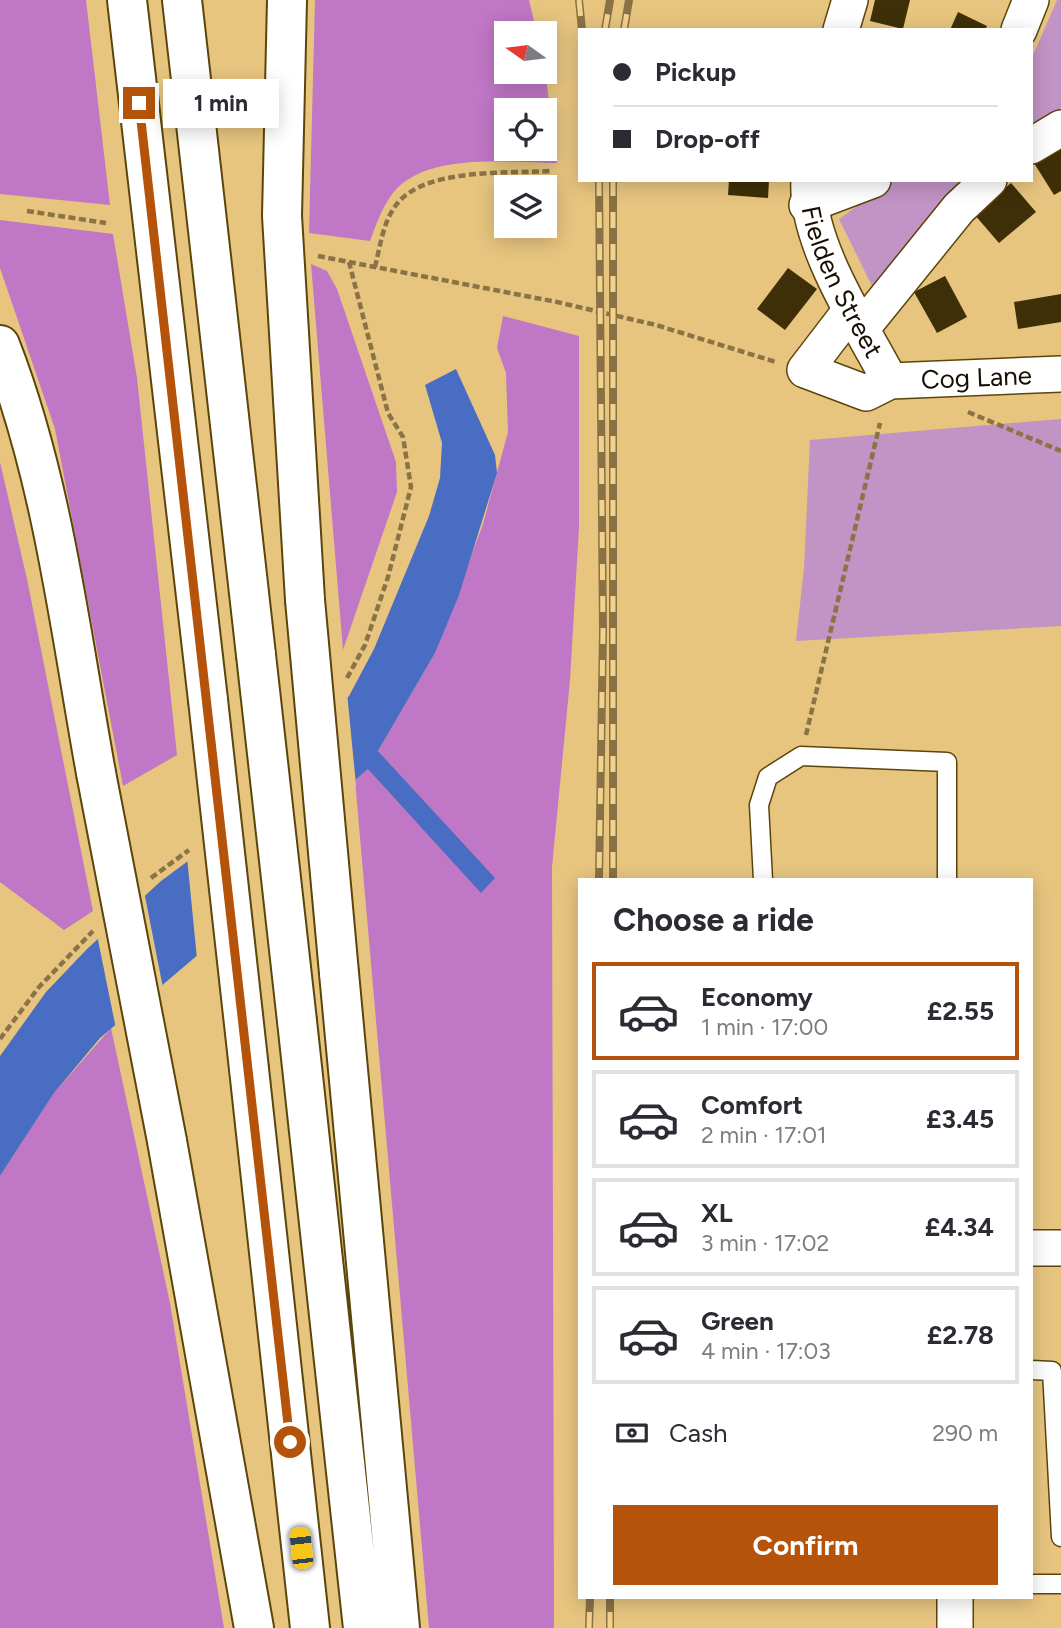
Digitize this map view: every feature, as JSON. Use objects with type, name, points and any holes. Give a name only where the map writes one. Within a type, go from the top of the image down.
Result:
[{"type":"highway","points":[[127,0],[208,700],[310,1628]]},
{"type":"highway","points":[[182,0],[298,1021],[363,1628]]},
{"type":"highway","points":[[287,0],[282,216],[305,600],[400,1628]]},
{"type":"highway","points":[[0,345],[30,436],[53,534],[167,1141],[254,1628]]},
{"type":"street","points":[[842,28],[850,0]]},
{"type":"street","points":[[1020,28],[1031,0]]},
{"type":"street","points":[[1033,145],[1061,128]]},
{"type":"street","points":[[808,192],[862,182]]},
{"type":"street","points":[[805,370],[987,182]]},
{"type":"street","name":"Fielden Street","points":[[808,192],[842,295],[890,380]]},
{"type":"street","name":"Cog Lane","points":[[805,370],[866,393],[890,380],[1061,374]]},
{"type":"street","points":[[1033,1248],[1061,1248]]},
{"type":"street","points":[[954,1599],[955,1628]]},
{"type":"lane","points":[[763,878],[759,805],[768,777],[801,756],[947,762],[947,878]]},
{"type":"lane","points":[[1033,1370],[1052,1371],[1061,1537]]},
{"type":"lane","points":[[1033,1584],[1061,1584]]},
{"type":"path","points":[[375,267],[384,229],[396,205],[418,188],[447,177],[551,171]]},
{"type":"path","points":[[27,211],[106,223]]},
{"type":"path","points":[[315,256],[656,325],[805,370]]},
{"type":"path","points":[[801,756],[890,380]]},
{"type":"path","points":[[963,411],[1061,451]]},
{"type":"shaded area","points":[[0,0],[86,0],[110,205],[0,194]]},
{"type":"shaded area","points":[[315,0],[529,0],[534,21],[494,21],[494,84],[547,84],[549,98],[494,98],[494,161],[557,163],[469,162],[426,171],[408,180],[393,193],[382,210],[370,241],[309,233]]},
{"type":"shaded area","points":[[1057,0],[1061,0],[1061,115],[1033,129],[1033,55]]},
{"type":"shaded area","points":[[890,182],[959,182],[872,286],[839,219]]},
{"type":"shaded area","points":[[0,220],[113,234],[137,378],[177,755],[123,786],[55,429],[0,268]]},
{"type":"shaded area","points":[[311,264],[327,271],[337,289],[396,462],[397,492],[343,650]]},
{"type":"shaded area","points":[[503,316],[579,336],[579,527],[570,680],[552,867],[554,1628],[429,1628],[355,780],[369,768],[481,892],[494,878],[378,751],[435,653],[483,524],[508,432],[506,373],[497,348]]},
{"type":"shaded area","points":[[1061,419],[1061,626],[796,641],[804,568],[810,440]]},
{"type":"shaded area","points":[[0,462],[27,579],[93,911],[64,930],[0,882]]},
{"type":"shaded area","points":[[111,1028],[170,1303],[224,1628],[0,1628],[0,1176],[54,1093]]},
{"type":"water","points":[[456,369],[495,455],[497,473],[459,595],[435,653],[378,751],[495,878],[481,893],[368,769],[353,782],[266,897],[100,1038],[54,1093],[0,1176],[0,1056],[46,992],[87,949],[161,881],[242,821],[349,696],[374,649],[429,516],[440,478],[442,443],[425,385]]},
{"type":"pier","points":[[347,692],[356,785],[268,899],[197,959],[187,857],[240,819],[312,738]]},
{"type":"pier","points":[[144,891],[163,988],[116,1029],[97,935]]},
{"type":"building","points":[[875,0],[910,0],[903,28],[870,21]]},
{"type":"building","points":[[958,12],[987,26],[986,28],[951,28]]},
{"type":"building","points":[[1061,147],[1061,191],[1054,195],[1034,163]]},
{"type":"building","points":[[729,182],[769,182],[768,198],[728,195]]},
{"type":"building","points":[[1011,183],[1036,212],[999,243],[974,214]]},
{"type":"building","points":[[788,268],[817,289],[785,330],[757,309]]},
{"type":"building","points":[[945,276],[967,317],[937,333],[914,292]]},
{"type":"building","points":[[1061,294],[1061,322],[1018,329],[1014,302]]},
{"type":"railway","points":[[579,0],[582,28]]},
{"type":"railway","points":[[605,28],[610,0]]},
{"type":"railway","points":[[624,28],[629,0]]},
{"type":"railway","points":[[599,182],[603,631],[599,878]]},
{"type":"railway","points":[[613,182],[613,878]]},
{"type":"railway","points":[[589,1628],[590,1599]]},
{"type":"railway","points":[[610,1599],[610,1628]]},
{"type":"route","points":[[139,103],[290,1442]]}]
